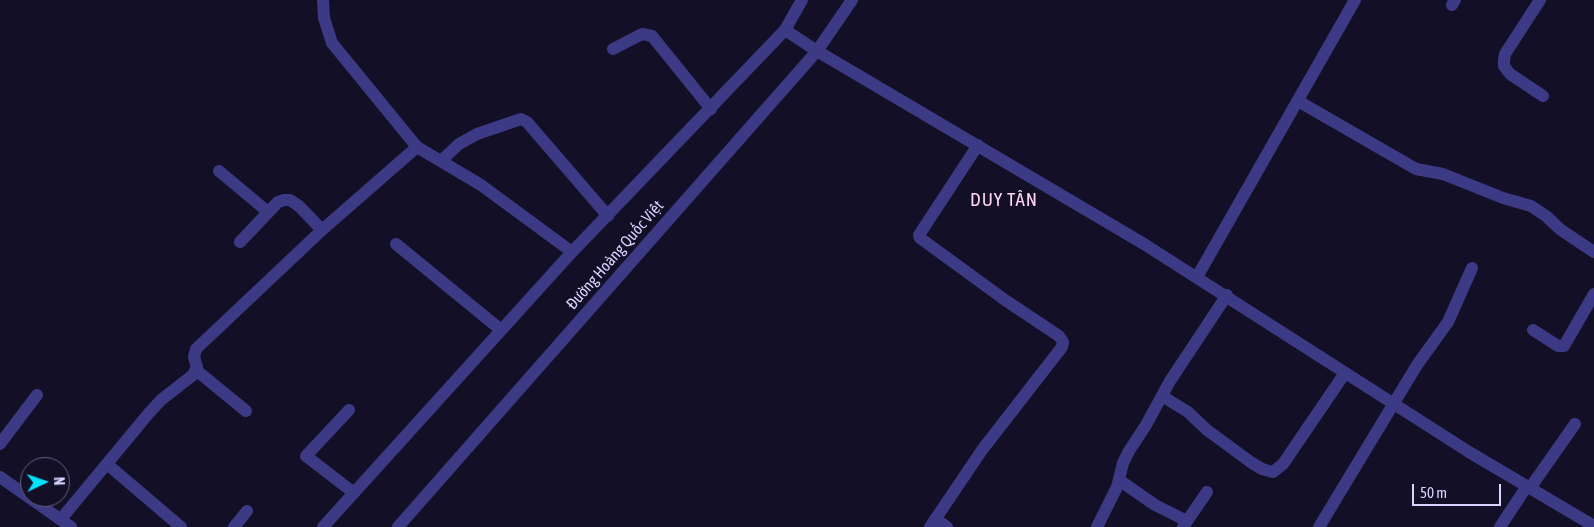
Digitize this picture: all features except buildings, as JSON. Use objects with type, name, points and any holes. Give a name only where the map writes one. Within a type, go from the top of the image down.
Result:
[{"type":"street","points":[[322,0],[326,25],[332,43],[417,147],[482,185],[572,252]]},
{"type":"street","points":[[323,527],[572,252],[789,32],[802,0]]},
{"type":"street","name":"Đường Hoàng Quốc Việt","points":[[398,527],[813,48],[852,0]]},
{"type":"street","points":[[1197,277],[1355,0]]},
{"type":"street","points":[[1540,0],[1505,54],[1504,66],[1510,74],[1543,96]]},
{"type":"street","points":[[789,32],[1227,295],[1345,373],[1594,526]]},
{"type":"street","points":[[613,49],[642,34],[652,36],[711,109]]},
{"type":"street","points":[[1298,102],[1416,169],[1443,174],[1531,206],[1546,216],[1560,230],[1594,252]]},
{"type":"street","points":[[442,160],[460,144],[477,134],[524,120],[608,216]]},
{"type":"street","points":[[947,527],[933,523],[982,450],[1062,347],[1063,342],[1059,336],[1005,300],[920,238],[919,235],[978,145]]},
{"type":"street","points":[[61,519],[155,406],[196,370],[196,349],[322,230],[417,147]]},
{"type":"street","points":[[219,171],[268,212]]},
{"type":"street","points":[[240,242],[278,202],[290,200],[299,206],[322,230]]},
{"type":"street","points":[[396,244],[468,301],[500,330]]},
{"type":"street","points":[[1319,527],[1432,342],[1448,322],[1472,268]]},
{"type":"street","points":[[1533,330],[1558,346],[1564,346],[1594,294]]},
{"type":"street","points":[[1097,527],[1119,480],[1123,463],[1162,396],[1227,295]]},
{"type":"street","points":[[196,370],[246,411]]},
{"type":"street","points":[[1162,396],[1188,412],[1207,430],[1252,463],[1262,469],[1273,472],[1282,464],[1345,373]]},
{"type":"street","points":[[0,444],[37,395]]},
{"type":"street","points":[[349,410],[306,456],[354,493]]},
{"type":"street","points":[[1500,527],[1575,424]]},
{"type":"street","points":[[107,464],[181,527]]},
{"type":"street","points":[[0,477],[71,527]]},
{"type":"street","points":[[1119,480],[1185,524],[1207,492]]},
{"type":"street","points":[[234,527],[247,511]]},
{"type":"district","name":"DUY TÂN","points":[[1004,200]]}]
